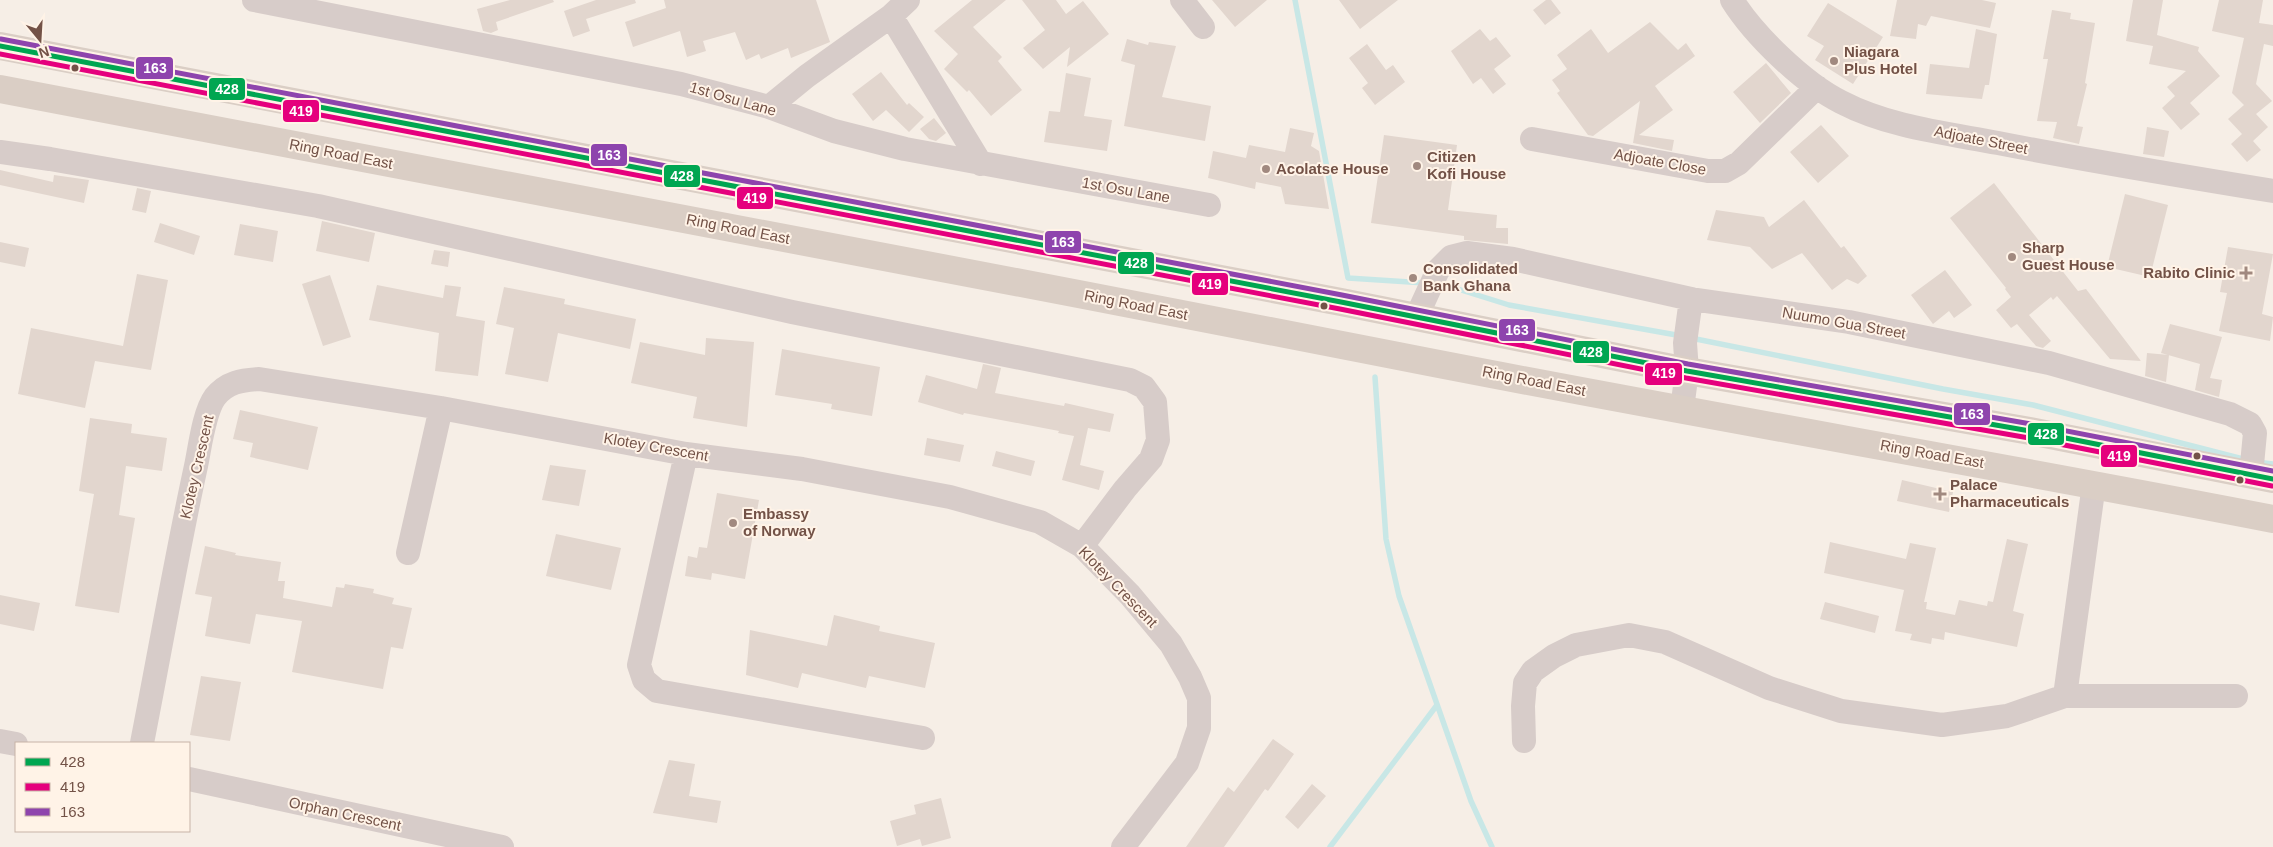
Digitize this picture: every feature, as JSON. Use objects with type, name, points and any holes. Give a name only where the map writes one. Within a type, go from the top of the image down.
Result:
[{"type":"main road","points":[[0,46],[1021,241],[1687,371],[2030,431],[2257,468]]},
{"type":"main road","name":"Ring Road East","points":[[0,89],[1013,280],[1391,355],[2094,484],[2273,519]]},
{"type":"main road","points":[[1013,280],[1021,241]]},
{"type":"street","name":"1st Osu Lane","points":[[254,0],[681,84],[769,107],[834,131],[904,149],[1208,205]]},
{"type":"street","points":[[769,107],[807,76],[891,16],[908,0]]},
{"type":"street","points":[[1182,0],[1203,27]]},
{"type":"street","name":"Adjoate Street","points":[[1732,0],[1759,37],[1817,87],[1840,102],[1861,111],[1902,125],[2061,155],[2273,191]]},
{"type":"street","points":[[891,16],[981,164]]},
{"type":"street","name":"Adjoate Close","points":[[1532,139],[1708,171],[1725,171],[1739,163],[1817,87]]},
{"type":"street","points":[[0,152],[50,158],[318,206],[792,312],[1130,380],[1144,387],[1155,402],[1158,440],[1151,459],[1125,489],[1082,546]]},
{"type":"street","name":"Nuumo Gua Street","points":[[1416,318],[1434,281],[1450,257],[1467,253],[1512,259],[1691,299],[1849,322],[2049,363],[2230,414],[2250,424],[2255,433],[2257,468]]},
{"type":"street","points":[[1682,409],[1687,371],[1686,335],[1691,299]]},
{"type":"street","name":"Klotey Crescent","points":[[142,742],[187,507],[207,416],[214,398],[223,388],[238,380],[259,378],[441,408],[686,454],[802,469],[950,497],[1040,522],[1082,546],[1130,595],[1171,644],[1190,677],[1199,698],[1199,728],[1186,763],[1122,847]]},
{"type":"street","points":[[408,553],[441,408]]},
{"type":"street","points":[[686,454],[640,665],[644,680],[657,691],[923,738]]},
{"type":"street","points":[[2065,696],[2094,484]]},
{"type":"street","points":[[1524,742],[1523,706],[1526,683],[1533,671],[1554,656],[1576,645],[1629,635],[1665,642],[1769,688],[1840,711],[1942,725],[2007,716],[2065,696],[2236,696]]},
{"type":"street","points":[[0,741],[15,744]]},
{"type":"street","name":"Orphan Crescent","points":[[190,779],[502,847]]},
{"type":"building","points":[[510,0],[553,0],[554,2],[496,22],[498,30],[491,33],[483,31],[477,9]]},
{"type":"building","points":[[596,0],[635,0],[636,3],[586,19],[590,31],[573,37],[564,11]]},
{"type":"building","points":[[664,0],[816,0],[830,42],[791,58],[788,48],[761,59],[759,54],[746,60],[735,32],[703,41],[706,51],[687,57],[680,31],[633,47],[625,22],[666,8]]},
{"type":"building","points":[[972,0],[1006,0],[973,27],[1002,57],[998,61],[1022,90],[991,116],[969,90],[967,92],[944,69],[958,54],[934,31]]},
{"type":"building","points":[[1022,0],[1056,0],[1066,14],[1083,1],[1109,34],[1067,67],[1070,47],[1043,69],[1023,48],[1045,30]]},
{"type":"building","points":[[1212,0],[1267,0],[1235,27]]},
{"type":"building","points":[[1339,0],[1398,0],[1360,29]]},
{"type":"building","points":[[1546,0],[1551,0],[1561,13],[1545,25],[1533,10]]},
{"type":"building","points":[[1897,0],[1982,0],[1996,3],[1990,28],[1931,16],[1926,26],[1918,24],[1916,39],[1890,36]]},
{"type":"building","points":[[2133,0],[2163,0],[2157,35],[2199,47],[2198,51],[2220,76],[2190,103],[2200,114],[2181,130],[2162,108],[2175,96],[2167,87],[2186,71],[2149,64],[2153,46],[2126,41]]},
{"type":"building","points":[[2219,0],[2263,0],[2259,23],[2273,25],[2273,46],[2264,44],[2256,84],[2272,101],[2256,114],[2268,127],[2253,141],[2261,150],[2247,162],[2231,144],[2242,134],[2228,119],[2244,105],[2232,93],[2244,38],[2212,31]]},
{"type":"building","points":[[1828,3],[1883,37],[1853,84],[1815,60],[1824,46],[1807,36]]},
{"type":"building","points":[[2052,10],[2071,13],[2070,19],[2095,23],[2085,83],[2087,84],[2077,126],[2083,127],[2079,144],[2053,138],[2057,122],[2037,121],[2048,59],[2043,59]]},
{"type":"building","points":[[1650,22],[1678,50],[1686,43],[1695,56],[1655,86],[1673,110],[1639,135],[1674,140],[1672,151],[1633,143],[1640,101],[1593,136],[1588,135],[1557,93],[1560,91],[1552,80],[1567,69],[1557,55],[1591,29],[1608,53]]},
{"type":"building","points":[[1480,29],[1490,41],[1496,37],[1511,56],[1494,69],[1506,84],[1493,94],[1481,78],[1473,84],[1451,51]]},
{"type":"building","points":[[1976,29],[1997,34],[1989,85],[1985,85],[1982,99],[1926,94],[1930,64],[1969,68]]},
{"type":"building","points":[[1127,39],[1148,45],[1149,42],[1176,46],[1162,97],[1211,106],[1205,141],[1124,126],[1135,65],[1121,61]]},
{"type":"building","points":[[1367,44],[1386,70],[1393,65],[1405,82],[1375,105],[1362,88],[1368,83],[1349,58]]},
{"type":"building","points":[[1766,63],[1791,93],[1760,123],[1733,92]]},
{"type":"building","points":[[881,72],[907,105],[909,103],[924,117],[909,132],[886,110],[873,121],[852,94]]},
{"type":"building","points":[[1066,73],[1091,78],[1084,116],[1112,120],[1107,151],[1044,142],[1049,111],[1060,112]]},
{"type":"building","points":[[934,118],[946,133],[936,141],[929,139],[920,129]]},
{"type":"building","points":[[1821,125],[1849,156],[1818,183],[1790,152]]},
{"type":"building","points":[[2147,127],[2169,131],[2164,157],[2143,154]]},
{"type":"building","name":"Acolatse House","points":[[1290,128],[1314,133],[1311,146],[1319,151],[1329,209],[1285,204],[1281,187],[1256,182],[1255,189],[1208,178],[1213,151],[1246,158],[1249,145],[1285,152]]},
{"type":"building","name":"Citizen Kofi House","points":[[1384,135],[1457,145],[1448,210],[1497,215],[1496,228],[1508,228],[1508,244],[1464,240],[1464,236],[1371,223]]},
{"type":"building","points":[[0,170],[53,182],[54,175],[89,180],[84,203],[0,185]]},
{"type":"building","points":[[1994,183],[2078,291],[2086,289],[2141,361],[2110,359],[2057,296],[2053,300],[2051,297],[2029,315],[2051,341],[2043,348],[2036,346],[2017,324],[2011,328],[1996,310],[2011,297],[2006,288],[1950,218]]},
{"type":"building","points":[[137,188],[151,191],[146,213],[132,210]]},
{"type":"building","points":[[2125,194],[2168,205],[2150,277],[2107,267]]},
{"type":"building","points":[[1804,200],[1841,248],[1844,246],[1867,276],[1858,284],[1847,279],[1832,290],[1802,253],[1772,269],[1750,247],[1707,240],[1716,210],[1764,217],[1769,227]]},
{"type":"building","points":[[322,221],[375,233],[369,262],[316,251]]},
{"type":"building","points":[[160,223],[200,236],[194,255],[154,242]]},
{"type":"building","points":[[240,224],[278,231],[273,262],[234,255]]},
{"type":"building","points":[[0,242],[29,248],[25,267],[0,262]]},
{"type":"building","points":[[2228,247],[2273,254],[2262,314],[2273,317],[2270,341],[2219,331],[2227,293],[2220,292]]},
{"type":"building","points":[[434,250],[450,252],[448,267],[431,264]]},
{"type":"building","points":[[1945,270],[1972,305],[1954,318],[1949,311],[1933,324],[1911,295]]},
{"type":"building","points":[[137,274],[168,280],[151,370],[95,361],[85,408],[18,394],[31,328],[123,346]]},
{"type":"building","points":[[330,275],[351,337],[323,346],[302,284]]},
{"type":"building","points":[[377,285],[443,298],[445,285],[461,287],[456,316],[485,321],[478,376],[435,371],[439,333],[369,320]]},
{"type":"building","points":[[504,287],[565,299],[564,304],[636,319],[630,349],[558,333],[548,382],[505,374],[514,328],[496,324]]},
{"type":"building","points":[[2170,324],[2222,337],[2210,378],[2222,380],[2219,397],[2195,390],[2200,364],[2161,353]]},
{"type":"building","points":[[706,338],[754,342],[747,427],[693,418],[697,397],[631,383],[640,342],[705,355]]},
{"type":"building","points":[[782,349],[880,367],[872,416],[831,409],[832,404],[775,395]]},
{"type":"building","points":[[2147,353],[2169,355],[2166,382],[2145,376]]},
{"type":"building","points":[[983,364],[1001,368],[995,393],[1064,406],[1065,403],[1114,414],[1110,432],[1088,428],[1080,465],[1104,471],[1099,490],[1062,480],[1074,436],[1058,433],[1059,431],[964,413],[963,415],[918,402],[926,375],[977,389]]},
{"type":"building","points":[[240,410],[318,427],[308,470],[250,457],[253,443],[233,439]]},
{"type":"building","points":[[90,418],[132,424],[131,433],[167,438],[162,471],[126,466],[119,515],[135,518],[119,613],[75,606],[94,494],[79,491]]},
{"type":"building","points":[[927,438],[964,445],[960,462],[924,455]]},
{"type":"building","points":[[996,451],[1035,461],[1031,476],[992,466]]},
{"type":"building","points":[[550,465],[586,470],[579,506],[542,500]]},
{"type":"building","points":[[1902,480],[1953,492],[1949,512],[1897,501]]},
{"type":"building","name":"Embassy of Norway","points":[[717,493],[759,500],[745,579],[712,573],[711,580],[685,576],[688,556],[697,558],[699,547],[707,548]]},
{"type":"building","points":[[556,534],[621,548],[611,590],[546,576]]},
{"type":"building","points":[[2007,539],[2028,544],[2013,611],[2024,614],[2017,647],[1945,632],[1944,640],[1932,638],[1931,644],[1910,640],[1912,634],[1895,631],[1904,590],[1824,573],[1830,542],[1906,559],[1910,543],[1936,548],[1924,602],[1927,602],[1926,609],[1955,615],[1959,600],[1987,606],[1988,601],[1993,602]]},
{"type":"building","points":[[205,546],[236,553],[235,555],[281,562],[278,581],[285,581],[283,598],[332,607],[336,587],[344,588],[345,584],[374,589],[373,593],[394,598],[392,604],[412,608],[403,649],[391,647],[383,689],[292,672],[302,621],[256,614],[250,644],[205,636],[212,597],[195,594]]},
{"type":"building","points":[[0,595],[40,603],[34,631],[0,624]]},
{"type":"building","points":[[1825,602],[1879,616],[1875,633],[1820,619]]},
{"type":"building","points":[[834,615],[880,626],[879,631],[935,643],[925,688],[869,676],[866,688],[802,673],[798,688],[746,675],[750,630],[827,646]]},
{"type":"building","points":[[201,676],[241,682],[230,741],[190,735]]},
{"type":"building","points":[[1273,739],[1294,754],[1268,791],[1265,789],[1224,847],[1186,847],[1228,787],[1234,792]]},
{"type":"building","points":[[669,760],[695,764],[689,796],[721,801],[717,823],[653,813]]},
{"type":"building","points":[[1312,784],[1326,796],[1298,829],[1285,817]]},
{"type":"building","points":[[941,798],[951,838],[922,846],[920,839],[897,846],[890,821],[916,814],[914,805]]},
{"type":"waterway","points":[[1295,0],[1348,278],[1425,283]]},
{"type":"waterway","points":[[1437,284],[1509,305],[1682,336]]},
{"type":"waterway","points":[[1691,338],[1943,389],[2033,405],[2243,459]]},
{"type":"waterway","points":[[1375,377],[1386,539],[1399,596],[1471,801],[1492,847]]},
{"type":"waterway","points":[[2257,462],[2273,464]]},
{"type":"waterway","points":[[1330,847],[1437,705]]},
{"type":"transit line","name":"163","points":[[1,39],[1342,295],[1688,364],[2031,424],[2273,471]]},
{"type":"transit line","name":"428","points":[[0,46],[1341,302],[1687,371],[2030,431],[2273,479]]},
{"type":"transit line","name":"419","points":[[0,54],[1340,309],[1686,378],[2029,438],[2272,486]]},
{"type":"place","name":"Niagara Plus Hotel","points":[[1834,61]]},
{"type":"place","name":"Citizen Kofi House","points":[[1417,166]]},
{"type":"place","name":"Acolatse House","points":[[1266,169]]},
{"type":"place","name":"Sharp Guest House","points":[[2012,257]]},
{"type":"place","name":"Rabito Clinic","points":[[2246,273]]},
{"type":"place","name":"Consolidated Bank Ghana","points":[[1413,278]]},
{"type":"place","name":"Palace Pharmaceuticals","points":[[1940,494]]},
{"type":"place","name":"Embassy of Norway","points":[[733,523]]}]
